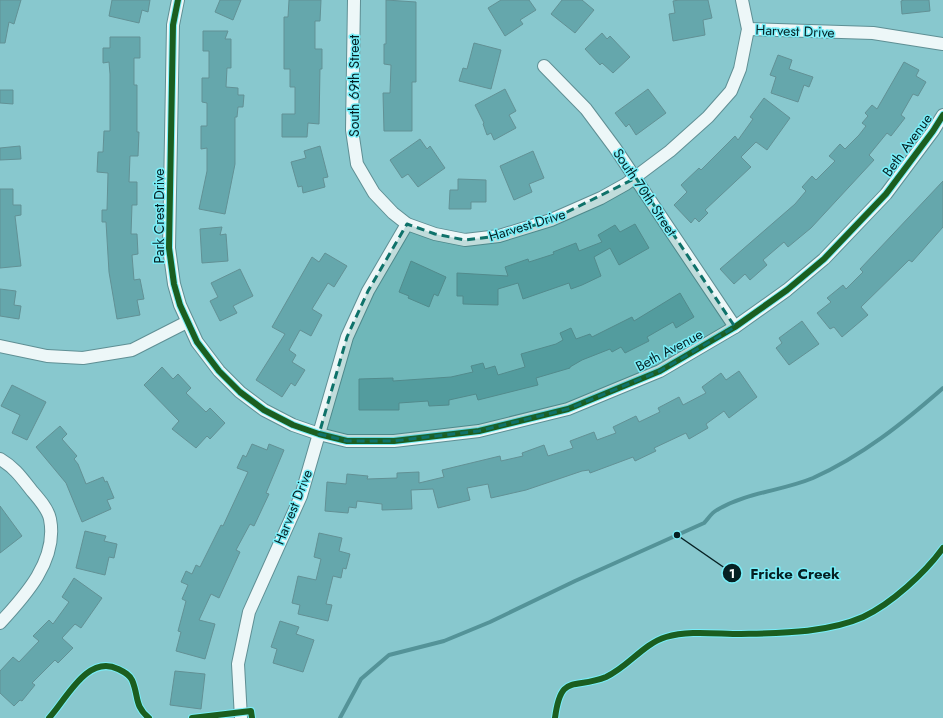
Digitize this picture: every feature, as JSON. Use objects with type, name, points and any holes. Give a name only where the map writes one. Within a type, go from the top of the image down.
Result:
[{"type":"street","name":"Park Crest Drive","points":[[178,0],[173,25],[169,248],[174,284],[187,322],[197,342],[219,371],[240,392],[264,410],[293,425],[319,434]]},
{"type":"street","name":"South 69th Street","points":[[354,0],[352,130],[357,164],[374,193],[393,213],[408,224]]},
{"type":"street","points":[[742,0],[748,29]]},
{"type":"street","name":"Harvest Drive","points":[[241,718],[238,664],[249,612],[301,496],[348,337],[368,291],[408,224],[435,234],[465,240],[499,236],[551,220],[601,198],[636,178],[708,117],[731,91],[740,69],[748,29],[873,33],[943,44]]},
{"type":"street","name":"South 70th Street","points":[[544,66],[586,110],[636,178],[735,327]]},
{"type":"street","name":"Beth Avenue","points":[[319,434],[347,440],[394,441],[479,431],[568,409],[660,371],[735,327],[787,290],[824,259],[886,194],[933,131],[943,114]]},
{"type":"street","points":[[0,346],[47,356],[83,358],[132,350],[187,322]]},
{"type":"street","points":[[0,459],[14,467],[44,506],[50,518],[51,537],[48,554],[30,590],[0,623]]},
{"type":"highlighted area","points":[[636,178],[735,327],[660,371],[568,409],[479,431],[394,441],[347,441],[319,434],[347,337],[368,291],[407,224],[435,234],[465,240],[499,236],[551,220]]},
{"type":"building","points":[[0,0],[21,0],[14,24],[9,22],[5,43],[0,43]]},
{"type":"building","points":[[112,0],[150,0],[148,12],[142,10],[139,23],[109,16]]},
{"type":"building","points":[[220,0],[241,0],[233,20],[215,12]]},
{"type":"building","points":[[289,0],[321,0],[320,21],[315,21],[315,49],[322,49],[319,124],[308,123],[307,137],[282,137],[282,114],[295,114],[295,87],[290,87],[290,69],[284,69],[284,17],[288,17]]},
{"type":"building","points":[[386,0],[416,2],[416,82],[412,82],[412,131],[384,131],[383,93],[390,93],[391,65],[384,64],[384,44],[386,44]]},
{"type":"building","points":[[501,0],[529,0],[536,10],[520,20],[523,24],[505,36],[488,8]]},
{"type":"building","points":[[562,0],[582,0],[594,10],[575,33],[551,14]]},
{"type":"building","points":[[708,0],[712,18],[703,20],[705,35],[673,41],[669,14],[675,13],[673,1]]},
{"type":"building","points":[[929,0],[930,11],[902,14],[901,1]]},
{"type":"building","points":[[203,31],[228,31],[225,39],[231,39],[231,68],[227,68],[226,87],[238,88],[238,95],[244,95],[243,107],[238,107],[237,117],[235,117],[235,164],[225,214],[199,209],[207,171],[207,148],[201,149],[201,126],[207,126],[207,103],[202,102],[202,78],[209,78],[209,51],[203,51]]},
{"type":"building","points":[[602,33],[607,39],[610,36],[630,57],[613,73],[602,63],[600,65],[585,49]]},
{"type":"building","points":[[110,37],[140,37],[140,58],[134,58],[134,85],[137,85],[137,132],[139,132],[138,156],[130,156],[129,182],[137,182],[137,205],[132,205],[131,234],[137,234],[138,254],[132,255],[134,280],[140,279],[144,299],[137,300],[140,315],[117,319],[109,272],[106,222],[102,222],[102,210],[107,210],[108,173],[97,172],[98,152],[103,152],[104,131],[110,131],[109,62],[103,63],[103,48],[110,48]]},
{"type":"building","points":[[474,43],[501,50],[491,89],[459,81],[463,68],[467,69]]},
{"type":"building","points":[[778,55],[792,60],[789,69],[813,77],[809,87],[804,85],[798,102],[771,93],[776,77],[770,75]]},
{"type":"building","points":[[904,62],[919,70],[916,76],[926,82],[918,96],[913,94],[901,115],[905,118],[891,136],[887,133],[869,155],[874,160],[811,228],[788,247],[784,242],[763,260],[767,265],[750,280],[745,274],[734,284],[720,269],[795,204],[806,191],[802,187],[812,176],[816,180],[835,161],[829,156],[840,144],[845,149],[859,135],[866,126],[862,123],[868,116],[865,113],[872,105],[877,109]]},
{"type":"building","points":[[505,89],[516,111],[509,115],[516,128],[494,140],[491,133],[487,135],[483,124],[484,123],[475,105]]},
{"type":"building","points":[[648,89],[666,113],[636,135],[629,124],[626,127],[615,113]]},
{"type":"building","points":[[0,90],[13,90],[13,104],[0,103]]},
{"type":"building","points":[[764,98],[790,118],[767,150],[756,142],[741,157],[751,167],[705,210],[708,213],[699,222],[695,218],[691,223],[674,205],[687,192],[681,185],[699,168],[701,170],[735,136],[738,140],[753,119],[750,117]]},
{"type":"building","points":[[420,139],[427,149],[430,146],[445,168],[418,187],[408,174],[402,178],[390,160]]},
{"type":"building","points":[[20,146],[21,159],[0,160],[0,148]]},
{"type":"building","points":[[320,146],[328,177],[323,178],[325,187],[303,193],[302,186],[298,187],[291,162],[306,158],[304,151]]},
{"type":"building","points":[[533,151],[544,178],[529,184],[532,192],[514,200],[500,166]]},
{"type":"building","points":[[458,179],[486,180],[486,202],[471,202],[471,209],[449,209],[450,190],[458,190]]},
{"type":"building","points":[[943,181],[943,227],[912,262],[909,260],[861,307],[868,315],[842,337],[834,327],[830,329],[817,313],[831,302],[827,298],[843,285],[846,289],[863,272],[860,269]]},
{"type":"building","points":[[0,189],[13,189],[13,205],[21,205],[21,215],[15,216],[21,266],[0,268]]},
{"type":"building","points":[[635,224],[649,248],[619,265],[610,248],[594,257],[601,276],[582,285],[571,289],[569,283],[523,299],[518,283],[498,289],[498,305],[463,304],[463,296],[457,296],[457,273],[508,276],[505,267],[528,259],[529,262],[554,254],[553,252],[576,243],[579,251],[602,242],[598,235],[615,225],[620,232]]},
{"type":"building","points":[[222,227],[220,235],[226,234],[228,261],[202,263],[200,229]]},
{"type":"building","points":[[325,253],[347,266],[334,287],[328,283],[312,309],[322,315],[311,336],[300,330],[289,350],[296,355],[292,362],[305,370],[295,386],[291,383],[282,397],[256,380],[285,334],[272,327],[312,257],[319,262]]},
{"type":"building","points":[[411,261],[446,277],[438,296],[434,294],[429,307],[408,298],[409,296],[399,292]]},
{"type":"building","points":[[240,269],[253,296],[233,306],[237,313],[220,321],[210,301],[218,297],[211,283]]},
{"type":"building","points":[[0,289],[16,291],[14,305],[21,306],[19,319],[0,316]]},
{"type":"building","points":[[680,293],[694,317],[676,328],[673,322],[647,337],[649,341],[625,353],[621,347],[612,352],[610,349],[582,360],[570,368],[536,378],[538,385],[478,400],[476,394],[449,400],[449,405],[429,406],[428,401],[399,403],[399,410],[359,410],[359,379],[393,378],[393,381],[451,377],[473,372],[471,366],[483,363],[485,369],[495,366],[498,375],[525,367],[521,354],[556,344],[563,340],[560,333],[571,328],[576,339],[590,334],[592,337],[632,317],[634,321]]},
{"type":"building","points":[[802,321],[819,344],[789,365],[776,348],[782,343],[779,338]]},
{"type":"building","points":[[162,367],[173,379],[178,374],[191,388],[186,393],[206,412],[210,408],[225,423],[210,439],[207,436],[196,448],[172,429],[179,421],[144,385]]},
{"type":"building","points":[[739,371],[757,397],[729,418],[724,411],[706,424],[708,428],[689,439],[686,433],[654,448],[656,451],[635,461],[633,457],[590,473],[589,470],[582,471],[526,490],[491,498],[488,484],[467,488],[470,500],[438,508],[433,489],[411,490],[412,509],[382,510],[382,504],[357,501],[356,508],[349,507],[348,513],[325,511],[327,482],[346,484],[347,474],[368,476],[367,479],[397,478],[397,473],[419,472],[419,483],[444,477],[442,470],[500,456],[501,461],[523,456],[522,453],[544,445],[548,456],[573,448],[570,441],[594,432],[597,440],[616,433],[613,427],[636,416],[639,422],[660,412],[658,408],[679,397],[683,405],[706,393],[702,387],[721,373],[726,380]]},
{"type":"building","points":[[12,385],[46,402],[27,440],[12,433],[20,415],[1,406]]},
{"type":"building","points":[[60,426],[67,434],[62,439],[77,456],[74,459],[78,464],[86,484],[103,477],[105,482],[107,481],[114,498],[107,500],[111,509],[82,522],[66,483],[36,447]]},
{"type":"building","points":[[252,444],[267,450],[269,444],[284,450],[266,493],[269,494],[254,526],[250,524],[236,550],[240,552],[219,598],[211,594],[199,620],[215,624],[205,659],[176,651],[181,632],[178,631],[186,601],[182,599],[188,585],[181,582],[186,571],[192,574],[196,565],[200,567],[221,525],[223,526],[248,472],[237,468],[243,455],[246,457]]},
{"type":"building","points":[[0,506],[22,536],[0,553]]},
{"type":"building","points":[[85,531],[106,536],[104,541],[117,544],[114,558],[109,557],[105,575],[76,568]]},
{"type":"building","points":[[319,533],[342,538],[339,551],[350,554],[346,569],[343,568],[341,578],[333,576],[326,604],[332,605],[328,621],[298,614],[300,605],[292,603],[298,576],[316,580],[321,559],[314,557]]},
{"type":"building","points":[[74,578],[102,598],[81,628],[75,624],[62,638],[73,648],[58,663],[55,660],[32,683],[35,685],[22,701],[20,700],[14,706],[0,693],[0,671],[13,657],[19,662],[39,641],[33,636],[49,620],[53,624],[69,602],[62,597]]},
{"type":"building","points":[[280,621],[299,627],[296,634],[314,640],[303,672],[273,663],[277,649],[271,647]]},
{"type":"building","points":[[175,671],[205,674],[201,709],[170,705]]},
{"type":"waterway","points":[[340,718],[361,679],[389,655],[444,641],[490,622],[575,581],[704,523],[713,512],[728,504],[752,495],[789,486],[813,478],[848,460],[881,438],[913,414],[943,388]]},
{"type":"cycle path","points":[[178,0],[173,25],[169,248],[174,284],[180,305],[197,342],[219,371],[240,392],[264,410],[293,425],[319,434],[347,441],[394,441],[479,431],[568,409],[660,371],[735,327],[787,290],[824,259],[886,194],[933,131],[943,115]]},
{"type":"cycle path","points":[[555,718],[561,694],[565,688],[571,685],[595,681],[614,673],[650,645],[666,637],[694,633],[741,634],[804,631],[834,626],[863,617],[885,604],[907,587],[927,568],[943,548]]},
{"type":"cycle path","points":[[49,718],[78,681],[87,673],[97,668],[107,666],[118,669],[129,676],[132,680],[139,705],[144,714],[149,718]]},
{"type":"cycle path","points":[[192,718],[251,711],[252,718]]},
{"type":"place","name":"Fricke Creek","points":[[677,535]]}]
